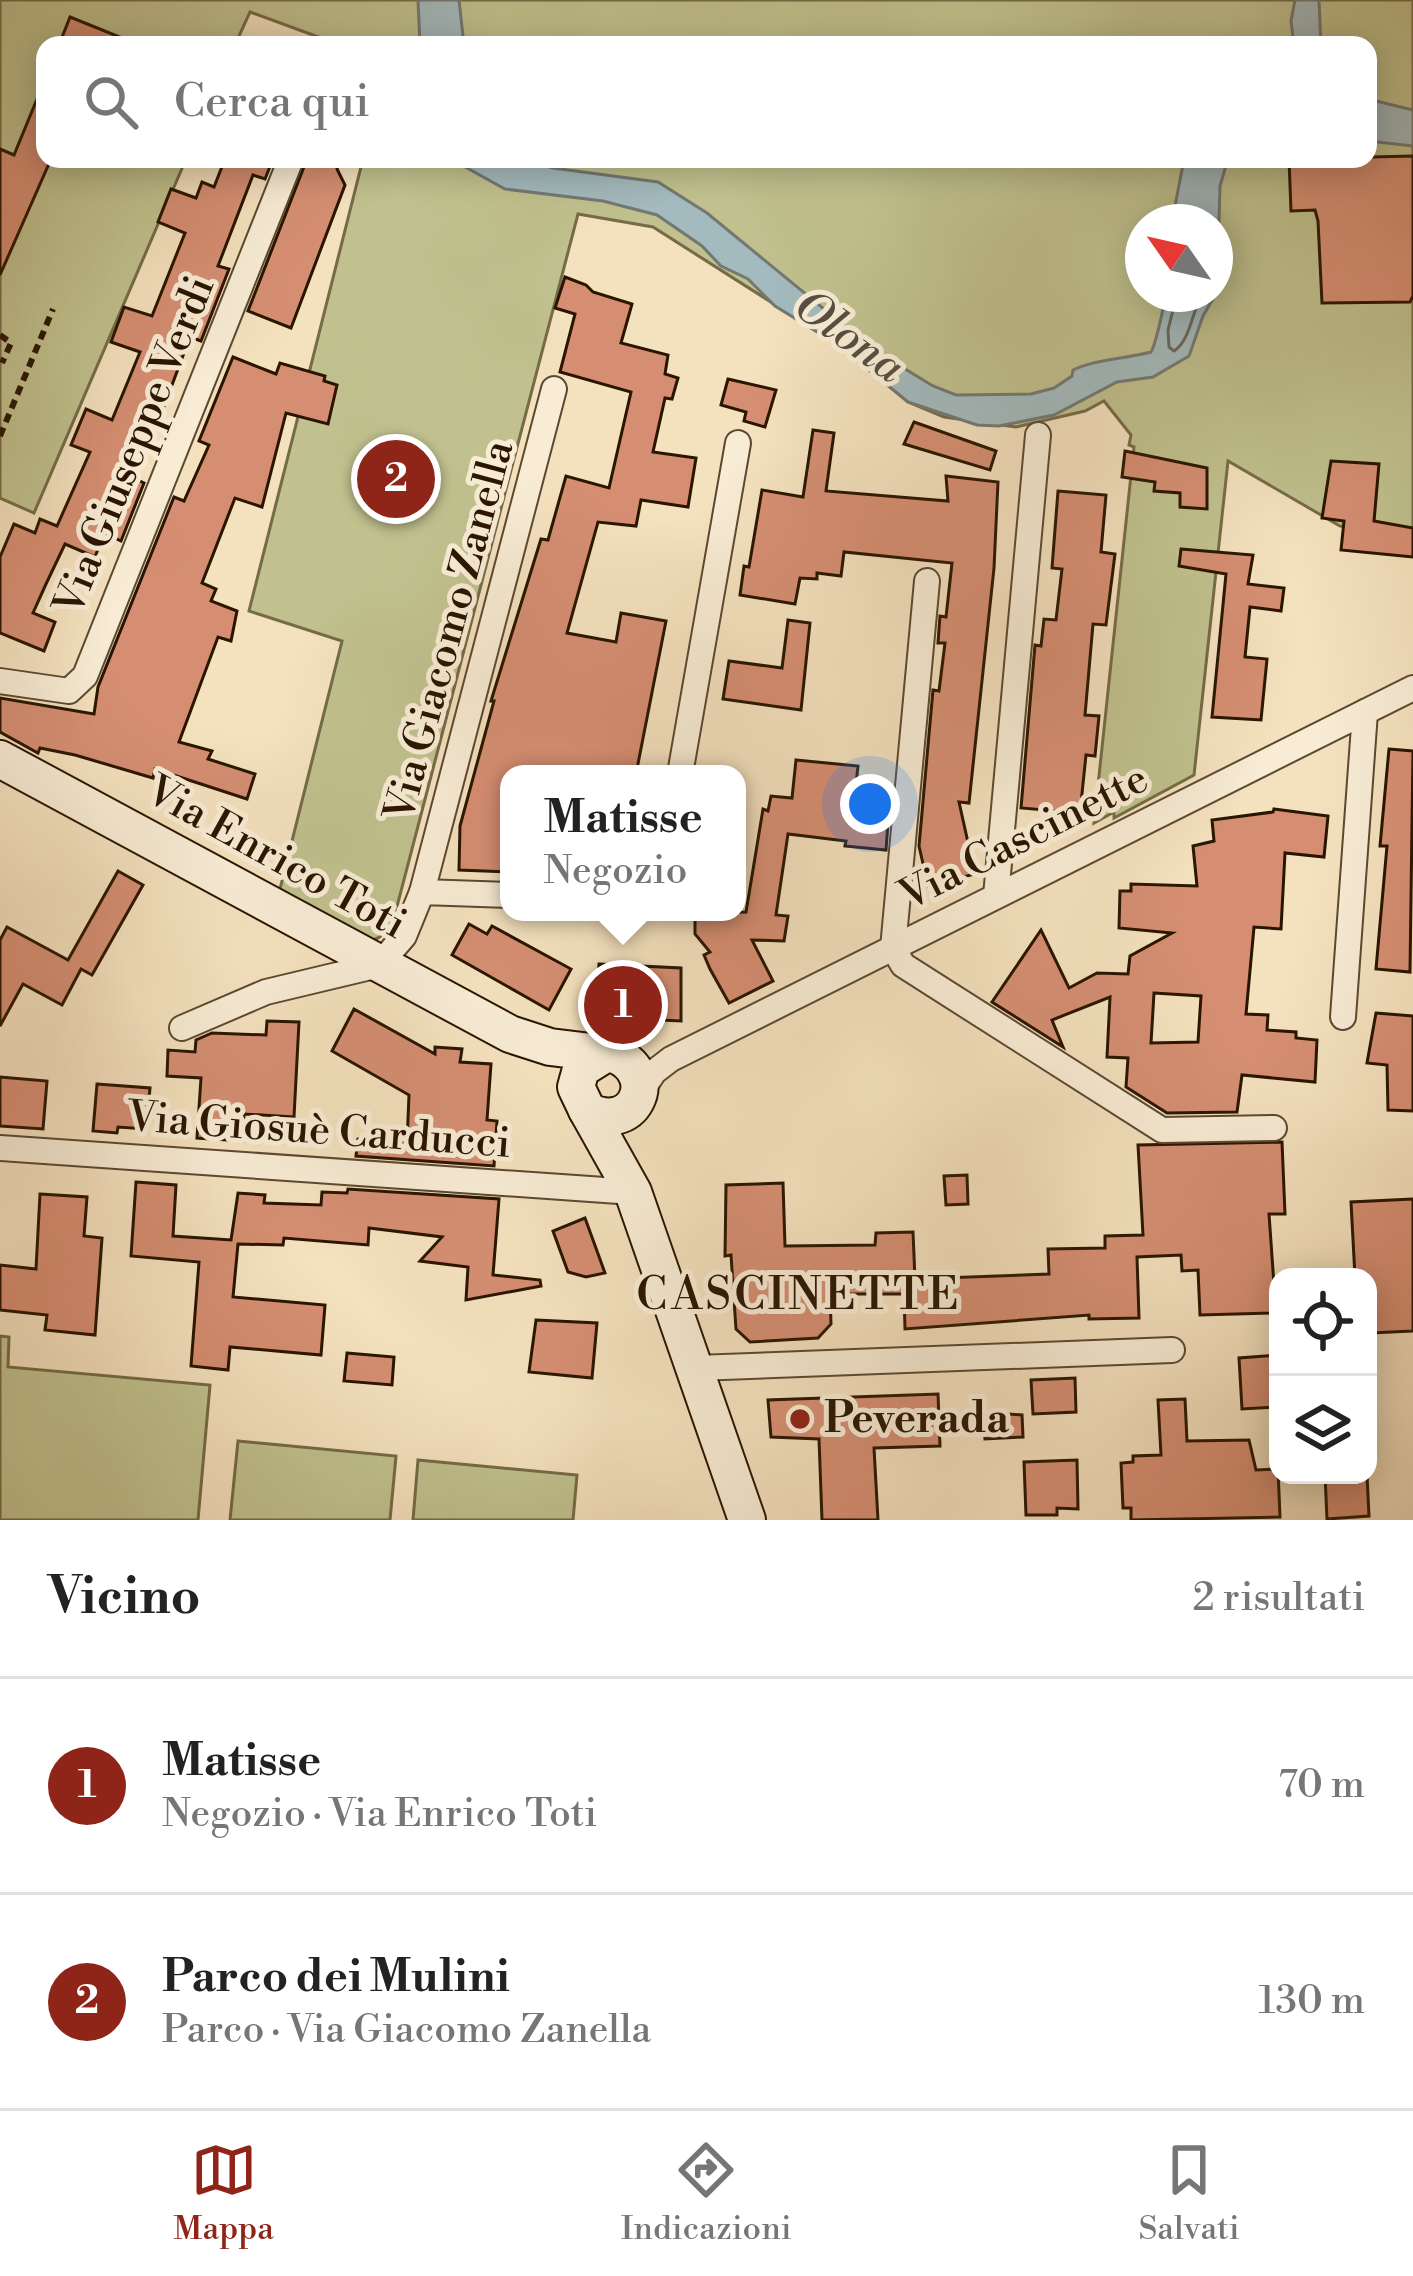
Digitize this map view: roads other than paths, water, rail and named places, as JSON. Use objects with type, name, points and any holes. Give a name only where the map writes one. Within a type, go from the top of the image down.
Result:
[{"type":"street","name":"Via Giuseppe Verdi","points":[[0,681],[69,691],[85,676],[287,168]]},
{"type":"street","name":"Via Giacomo Zanella","points":[[379,965],[404,936],[422,892],[554,389]]},
{"type":"street","points":[[995,896],[1038,435]]},
{"type":"street","points":[[682,765],[738,443]]},
{"type":"street","points":[[927,581],[893,948],[904,965],[1162,1130],[1274,1128]]},
{"type":"street","name":"Via Cascinette","points":[[637,1098],[654,1072],[671,1059],[1413,688]]},
{"type":"street","points":[[1342,1017],[1365,712]]},
{"type":"street","name":"Via Enrico Toti","points":[[0,759],[511,1034],[550,1047],[610,1054]]},
{"type":"street","points":[[422,892],[500,895]]},
{"type":"street","points":[[182,1028],[266,992],[379,965]]},
{"type":"street","name":"Via Enrico Toti","points":[[511,1034],[561,1076],[615,1154],[633,1192],[747,1520]]},
{"type":"street","points":[[610,1054],[626,1059],[638,1076],[637,1098],[624,1113],[604,1118],[584,1107],[576,1087],[581,1069],[610,1054],[652,1063],[671,1059]]},
{"type":"street","name":"Via Enrico Toti","points":[[633,1192],[628,1130],[637,1098]]},
{"type":"street","name":"Via Giosuè Carducci","points":[[0,1148],[633,1192]]},
{"type":"street","points":[[696,1368],[1172,1350]]},
{"type":"water","points":[[418,0],[459,0],[463,36],[420,36]]},
{"type":"water","points":[[1295,0],[1319,0],[1321,36],[1293,36]]},
{"type":"water","points":[[1377,101],[1413,110],[1413,146],[1377,142]]},
{"type":"water","name":"Olona","points":[[467,168],[553,168],[658,182],[707,213],[874,350],[956,395],[1031,394],[1054,388],[1082,366],[1151,352],[1162,312],[1205,312],[1189,356],[1153,377],[1117,382],[1054,415],[999,426],[977,425],[908,402],[840,346],[775,306],[748,279],[721,266],[702,246],[657,215],[603,201],[505,189]]},
{"type":"water","points":[[1182,168],[1225,168],[1219,204],[1175,204]]},
{"type":"place","name":"Parco dei Mulini","points":[[396,479]]},
{"type":"place","name":"Matisse","points":[[623,1005]]},
{"type":"place","name":"Peverada","points":[[800,1419]]},
{"type":"district","name":"CASCINETTE","points":[[799,1295]]}]
